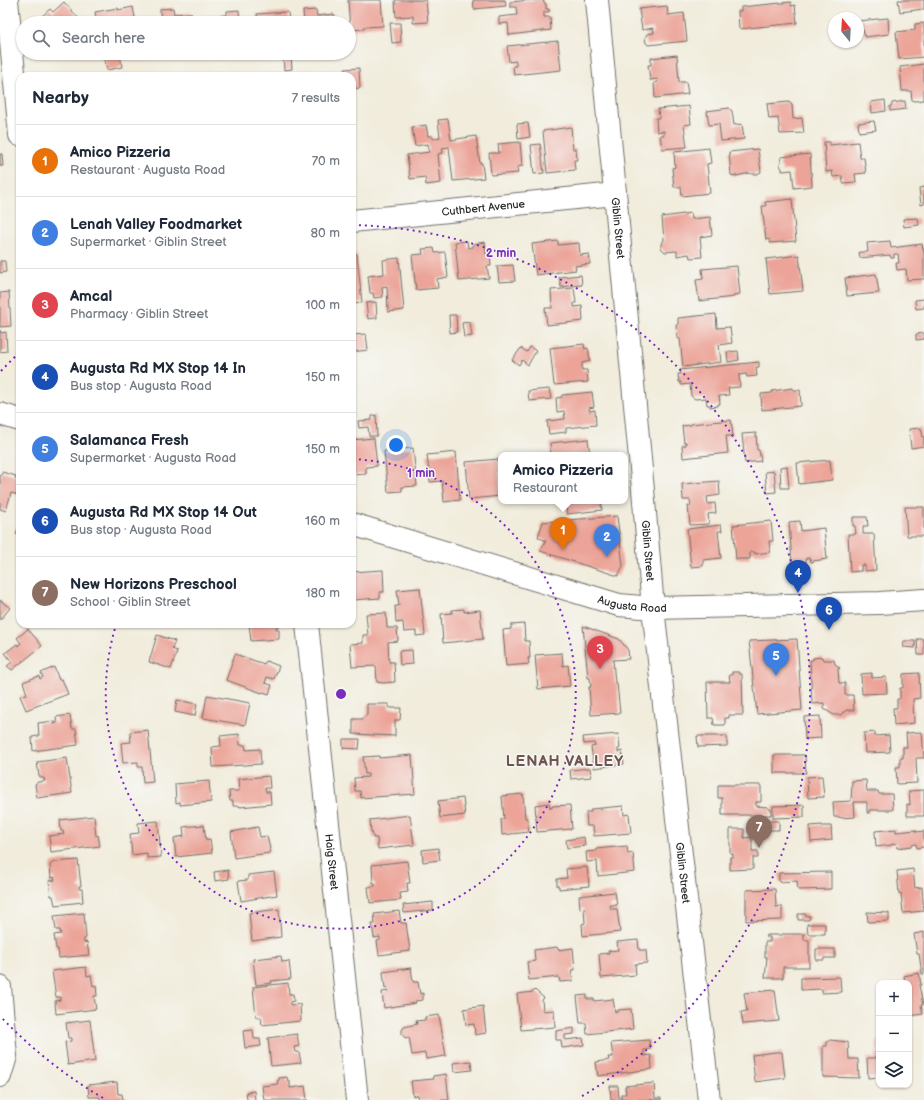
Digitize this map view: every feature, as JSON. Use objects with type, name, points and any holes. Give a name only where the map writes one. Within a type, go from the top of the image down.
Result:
[{"type":"street","points":[[7,0],[16,93]]},
{"type":"street","name":"Giblin Street","points":[[597,0],[644,493],[653,608],[709,1100]]},
{"type":"street","name":"Cuthbert Avenue","points":[[356,221],[615,194]]},
{"type":"street","points":[[0,414],[16,419]]},
{"type":"street","name":"Augusta Road","points":[[356,525],[619,605],[653,608],[880,603],[924,600]]},
{"type":"street","name":"Haig Street","points":[[308,628],[357,1100]]},
{"type":"street","points":[[0,987],[6,1056],[0,1076]]},
{"type":"building","points":[[348,0],[381,0],[383,26],[364,27],[364,29],[356,30],[356,16],[349,16]]},
{"type":"building","points":[[395,0],[426,0],[428,22],[413,23],[413,16],[396,17]]},
{"type":"building","points":[[473,0],[505,0],[506,6],[474,9]]},
{"type":"building","points":[[543,0],[546,4],[546,9],[549,9],[549,12],[544,12],[544,17],[550,17],[551,30],[509,35],[508,23],[499,24],[499,17],[517,15],[516,7],[510,7],[510,2]]},
{"type":"building","points":[[898,0],[924,0],[924,9],[900,12]]},
{"type":"building","points":[[64,2],[76,16],[42,16],[50,9],[53,12]]},
{"type":"building","points":[[791,2],[791,6],[795,5],[797,23],[739,29],[738,11],[741,11],[741,7]]},
{"type":"building","points":[[667,6],[668,15],[684,13],[687,41],[648,45],[645,38],[647,34],[654,33],[653,28],[642,30],[639,9]]},
{"type":"building","points":[[133,7],[135,16],[96,16],[95,12],[118,8],[118,10]]},
{"type":"building","points":[[173,8],[174,14],[191,13],[191,16],[160,16],[160,9]]},
{"type":"building","points":[[239,10],[239,16],[209,16],[227,15],[227,11]]},
{"type":"building","points":[[316,10],[317,16],[303,16],[303,11]]},
{"type":"building","points":[[288,12],[288,16],[257,16],[257,14]]},
{"type":"building","points":[[334,14],[334,16],[317,16]]},
{"type":"building","points":[[888,18],[889,34],[865,37],[864,20]]},
{"type":"building","points":[[390,23],[400,23],[401,42],[392,43]]},
{"type":"building","points":[[924,23],[924,57],[899,59],[896,32],[915,30],[915,24]]},
{"type":"building","points":[[558,41],[561,70],[514,75],[513,66],[516,66],[516,61],[509,62],[507,46]]},
{"type":"building","points":[[677,55],[679,82],[686,82],[688,94],[655,98],[654,83],[658,82],[657,79],[650,80],[648,65],[651,65],[651,58]]},
{"type":"building","points":[[105,60],[121,60],[122,67],[107,70]]},
{"type":"building","points":[[283,60],[291,60],[292,69],[284,70]]},
{"type":"building","points":[[924,64],[924,100],[914,101],[912,100],[911,91],[902,91],[900,67]]},
{"type":"building","points":[[359,68],[360,88],[356,88],[356,72],[345,72],[345,69]]},
{"type":"building","points":[[885,100],[886,111],[872,113],[871,102]]},
{"type":"building","points":[[905,101],[906,109],[890,111],[890,106],[892,103]]},
{"type":"building","points":[[789,102],[792,105],[793,119],[802,118],[804,133],[780,134],[778,118],[769,119],[767,104]]},
{"type":"building","points":[[689,106],[691,124],[684,125],[687,147],[662,149],[660,135],[664,135],[664,131],[657,132],[656,118],[659,118],[658,109]]},
{"type":"building","points":[[729,108],[732,111],[734,125],[742,124],[744,139],[721,141],[719,124],[709,125],[707,111]]},
{"type":"building","points":[[448,119],[451,140],[476,136],[484,178],[453,181],[449,147],[442,148],[443,153],[438,154],[441,183],[426,185],[425,177],[410,179],[407,155],[429,152],[428,144],[415,146],[412,127],[426,125],[428,136],[432,136],[432,139],[440,137],[438,120]]},
{"type":"building","points":[[874,121],[876,130],[859,132],[858,123]]},
{"type":"building","points":[[528,123],[530,137],[518,139],[517,124]]},
{"type":"building","points":[[571,127],[573,149],[576,149],[577,160],[574,160],[575,170],[547,173],[543,131]]},
{"type":"building","points":[[520,142],[522,166],[517,167],[518,173],[491,175],[489,153],[499,153],[498,144]]},
{"type":"building","points":[[824,142],[830,142],[830,145],[858,142],[860,158],[864,158],[866,173],[855,174],[856,182],[843,183],[842,176],[833,177],[832,171],[826,172]]},
{"type":"building","points":[[540,144],[544,173],[534,174],[531,145]]},
{"type":"building","points":[[709,148],[711,163],[707,164],[710,193],[682,196],[681,187],[674,187],[672,168],[675,167],[674,152]]},
{"type":"building","points":[[758,149],[761,172],[757,174],[750,173],[736,176],[731,175],[729,152]]},
{"type":"building","points":[[0,154],[2,154],[3,166],[0,166]]},
{"type":"building","points":[[810,154],[812,186],[794,188],[792,170],[782,171],[780,166],[781,157]]},
{"type":"building","points":[[924,187],[924,204],[921,205],[919,188]]},
{"type":"building","points":[[792,199],[796,241],[770,243],[769,239],[766,240],[762,206],[766,206],[765,202]]},
{"type":"building","points":[[691,213],[692,219],[710,217],[712,235],[700,237],[702,257],[690,258],[689,254],[677,256],[677,251],[665,252],[661,248],[661,244],[664,240],[662,217]]},
{"type":"building","points":[[918,218],[919,225],[904,227],[903,219]]},
{"type":"building","points":[[467,241],[468,248],[473,247],[473,244],[485,242],[486,254],[490,254],[491,266],[487,266],[489,278],[459,281],[455,242]]},
{"type":"building","points":[[558,241],[558,245],[579,243],[580,255],[589,254],[590,264],[575,266],[576,270],[536,275],[532,244]]},
{"type":"building","points":[[890,241],[891,248],[922,244],[924,253],[924,279],[907,280],[906,269],[897,270],[896,263],[899,263],[898,254],[894,254],[894,258],[891,258],[890,255],[860,258],[859,252],[868,252],[867,243]]},
{"type":"building","points":[[434,248],[435,253],[445,252],[448,277],[437,279],[438,288],[416,290],[412,255],[423,254],[422,249]]},
{"type":"building","points":[[356,254],[362,303],[356,304]]},
{"type":"building","points":[[799,255],[803,291],[770,294],[766,259]]},
{"type":"building","points":[[399,258],[404,310],[388,312],[387,286],[382,287],[383,297],[374,298],[373,293],[370,293],[368,276],[384,274],[383,260]]},
{"type":"building","points":[[0,261],[5,261],[6,272],[0,273]]},
{"type":"building","points":[[513,265],[515,281],[499,282],[497,266]]},
{"type":"building","points":[[737,266],[740,294],[734,295],[734,297],[699,301],[696,280],[703,279],[702,269]]},
{"type":"building","points":[[876,274],[879,293],[847,296],[845,278]]},
{"type":"building","points":[[581,275],[582,285],[561,287],[559,277]]},
{"type":"building","points":[[574,288],[576,303],[574,303],[574,307],[582,306],[583,321],[547,325],[545,308],[552,308],[551,290]]},
{"type":"building","points":[[9,292],[11,326],[0,327],[0,293]]},
{"type":"building","points":[[924,299],[924,308],[916,309],[915,300]]},
{"type":"building","points":[[376,302],[377,318],[368,319],[366,303]]},
{"type":"building","points":[[716,314],[717,328],[730,327],[732,343],[719,345],[721,362],[683,367],[680,339],[677,338],[676,325],[678,325],[678,318]]},
{"type":"building","points":[[449,315],[456,315],[457,332],[450,333]]},
{"type":"building","points":[[470,322],[472,336],[464,337],[462,323]]},
{"type":"building","points":[[0,330],[1,333],[6,332],[7,351],[0,352]]},
{"type":"building","points":[[924,333],[924,339],[916,340],[916,334]]},
{"type":"building","points":[[366,334],[368,350],[356,352],[356,335]]},
{"type":"building","points":[[584,344],[585,349],[588,348],[590,361],[582,363],[582,370],[587,370],[588,382],[554,385],[550,348]]},
{"type":"building","points":[[530,347],[536,351],[528,365],[522,360],[519,365],[512,360],[521,348],[527,352]]},
{"type":"building","points":[[738,351],[739,360],[728,362],[727,352]]},
{"type":"building","points":[[759,362],[759,367],[756,367],[757,376],[747,377],[746,374],[739,375],[740,387],[728,388],[729,395],[719,396],[720,404],[718,404],[718,406],[710,407],[710,405],[707,405],[706,398],[695,399],[691,396],[690,384],[681,385],[681,382],[679,382],[678,374],[681,374],[680,370]]},
{"type":"building","points":[[793,388],[793,390],[800,390],[801,406],[762,410],[761,394]]},
{"type":"building","points":[[549,389],[551,399],[529,401],[528,391]]},
{"type":"building","points":[[592,392],[594,407],[589,408],[589,411],[595,410],[596,425],[566,428],[566,432],[549,434],[547,421],[565,419],[564,411],[557,412],[556,398],[562,397],[562,395]]},
{"type":"building","points":[[376,415],[377,436],[369,436],[368,427],[359,428],[358,421],[372,420],[372,416]]},
{"type":"building","points":[[731,420],[733,436],[726,436],[728,453],[683,458],[682,446],[686,445],[686,442],[684,443],[682,426]]},
{"type":"building","points":[[921,428],[924,437],[924,446],[911,448],[909,429]]},
{"type":"building","points":[[756,433],[757,450],[759,450],[761,461],[745,463],[742,434]]},
{"type":"building","points":[[374,438],[377,466],[366,467],[366,474],[356,475],[356,440]]},
{"type":"building","points":[[588,439],[590,452],[551,452],[550,443]]},
{"type":"building","points":[[413,448],[417,486],[402,487],[402,491],[388,492],[384,451]]},
{"type":"building","points":[[456,452],[460,500],[444,502],[442,481],[430,482],[427,455]]},
{"type":"building","points":[[498,459],[498,496],[469,499],[466,462]]},
{"type":"building","points":[[830,460],[832,480],[799,484],[797,463]]},
{"type":"building","points":[[787,466],[789,488],[781,488],[780,467]]},
{"type":"building","points":[[774,471],[776,492],[767,493],[765,472]]},
{"type":"building","points":[[2,472],[16,476],[16,494],[11,493],[6,511],[0,509]]},
{"type":"building","points":[[719,481],[720,495],[707,497],[708,504],[715,503],[716,513],[708,514],[709,524],[690,525],[688,506],[691,506],[690,500],[683,500],[682,484]]},
{"type":"building","points":[[558,504],[601,504],[602,510],[567,514],[566,507],[559,507]]},
{"type":"building","points":[[905,507],[924,507],[924,536],[907,536]]},
{"type":"building","points":[[617,516],[623,566],[618,576],[540,551],[546,541],[538,537],[543,522]]},
{"type":"building","points":[[853,517],[867,517],[868,526],[863,526],[863,534],[874,534],[876,570],[865,571],[865,565],[861,565],[861,571],[850,572],[848,534],[856,534],[855,526],[853,526]]},
{"type":"building","points":[[771,521],[773,541],[769,541],[770,552],[755,554],[755,552],[750,552],[750,559],[736,559],[733,525]]},
{"type":"building","points":[[800,521],[801,531],[824,528],[827,559],[811,562],[810,558],[806,558],[806,563],[792,563],[789,522]]},
{"type":"building","points":[[721,525],[722,531],[718,531],[721,558],[703,560],[703,566],[691,567],[687,529]]},
{"type":"building","points":[[383,570],[384,592],[380,592],[380,598],[356,600],[356,572]]},
{"type":"building","points":[[420,588],[425,635],[416,636],[416,631],[404,632],[403,622],[396,623],[395,606],[399,606],[397,590]]},
{"type":"building","points":[[0,600],[10,608],[0,620]]},
{"type":"building","points":[[464,609],[464,612],[480,610],[483,639],[443,643],[441,614],[452,613],[452,610]]},
{"type":"building","points":[[386,613],[387,628],[397,628],[398,641],[388,642],[389,662],[394,662],[395,682],[383,683],[377,682],[376,666],[352,667],[350,644],[363,643],[363,635],[368,635],[366,614]]},
{"type":"building","points":[[524,624],[525,641],[529,641],[529,664],[506,666],[503,630],[511,629],[511,625]]},
{"type":"building","points":[[583,626],[619,639],[628,650],[629,659],[613,660],[620,713],[591,715],[589,687],[591,687],[590,678],[588,678]]},
{"type":"building","points":[[249,628],[276,628],[276,630],[279,630],[279,639],[251,641]]},
{"type":"building","points":[[28,629],[42,646],[12,670],[7,666],[12,662],[5,653],[17,644],[18,646],[21,643],[17,638]]},
{"type":"building","points":[[157,635],[175,641],[172,649],[177,651],[171,669],[149,662]]},
{"type":"building","points":[[797,639],[802,710],[757,714],[749,641]]},
{"type":"building","points":[[917,639],[924,639],[924,655],[918,655]]},
{"type":"building","points":[[904,641],[915,641],[915,648],[903,647]]},
{"type":"building","points":[[412,650],[413,664],[400,665],[399,651]]},
{"type":"building","points":[[562,653],[563,666],[568,665],[570,686],[538,689],[535,655]]},
{"type":"building","points":[[235,654],[264,664],[266,661],[279,666],[274,679],[267,677],[265,683],[272,685],[269,694],[262,693],[226,680]]},
{"type":"building","points":[[822,657],[823,660],[834,660],[835,664],[840,668],[838,669],[839,683],[845,683],[845,695],[853,695],[854,710],[846,710],[846,712],[843,712],[841,715],[834,715],[824,709],[824,703],[812,704],[810,660],[813,660],[813,658]]},
{"type":"building","points":[[54,667],[59,680],[62,679],[68,694],[26,710],[20,696],[27,694],[23,682],[39,676],[40,679],[43,677],[41,673]]},
{"type":"building","points":[[732,672],[739,672],[739,674],[742,674],[743,715],[729,715],[729,718],[725,718],[725,725],[714,725],[713,718],[708,718],[707,682],[730,682],[729,675],[732,675]]},
{"type":"building","points":[[872,673],[872,678],[886,677],[887,693],[862,694],[861,674]]},
{"type":"building","points":[[919,673],[920,698],[913,699],[914,723],[894,725],[893,708],[897,708],[897,699],[900,699],[900,688],[903,688],[903,674]]},
{"type":"building","points":[[207,695],[250,703],[245,725],[203,718]]},
{"type":"building","points":[[177,700],[197,704],[195,716],[175,712]]},
{"type":"building","points":[[367,704],[389,704],[389,708],[401,708],[400,720],[395,720],[395,736],[353,734],[353,719],[363,719],[367,714]]},
{"type":"building","points":[[70,715],[72,729],[76,729],[78,745],[33,751],[32,737],[39,736],[38,723],[54,721],[54,724],[57,723],[56,717]]},
{"type":"building","points":[[820,716],[821,738],[805,739],[804,717]]},
{"type":"building","points":[[148,730],[153,782],[143,783],[142,767],[138,767],[138,762],[123,763],[121,743],[131,742],[130,732]]},
{"type":"building","points":[[875,732],[875,736],[889,735],[890,752],[865,753],[864,733]]},
{"type":"building","points":[[922,732],[924,758],[916,758],[917,783],[897,784],[896,767],[900,767],[900,758],[903,758],[903,747],[907,747],[906,733]]},
{"type":"building","points":[[239,734],[240,745],[245,745],[246,750],[260,749],[261,764],[213,767],[212,747],[221,746],[220,736]]},
{"type":"building","points":[[618,734],[620,748],[618,749],[618,752],[622,751],[624,764],[594,768],[591,747],[595,746],[594,743],[584,744],[583,737]]},
{"type":"building","points":[[697,736],[727,736],[727,746],[698,747]]},
{"type":"building","points":[[343,739],[360,739],[359,749],[343,748]]},
{"type":"building","points":[[412,755],[415,794],[361,798],[360,791],[355,791],[354,778],[368,777],[368,774],[365,774],[363,757],[379,756],[379,758]]},
{"type":"building","points":[[774,755],[805,755],[806,773],[774,773]]},
{"type":"building","points":[[67,758],[72,793],[37,798],[35,784],[45,781],[44,778],[39,776],[37,762]]},
{"type":"building","points":[[590,768],[591,777],[571,779],[570,770]]},
{"type":"building","points":[[269,776],[270,788],[265,788],[266,792],[270,792],[271,804],[240,807],[233,806],[233,801],[230,801],[229,791],[239,791],[238,779]]},
{"type":"building","points":[[822,776],[824,797],[808,798],[807,777]]},
{"type":"building","points":[[866,780],[867,791],[878,791],[879,794],[892,794],[893,810],[869,810],[869,813],[867,813],[867,802],[854,802],[855,817],[834,817],[833,802],[851,801],[852,781]]},
{"type":"building","points":[[209,781],[211,802],[180,805],[180,802],[176,803],[175,784]]},
{"type":"building","points":[[718,785],[761,785],[761,802],[756,802],[756,806],[768,807],[768,809],[771,809],[771,815],[722,815],[722,798],[718,798]]},
{"type":"building","points":[[924,790],[924,816],[907,816],[907,804],[910,805],[909,791]]},
{"type":"building","points":[[523,794],[525,818],[527,818],[529,832],[502,835],[501,819],[504,819],[502,796]]},
{"type":"building","points":[[463,798],[465,815],[440,818],[438,801]]},
{"type":"building","points":[[549,803],[550,808],[552,808],[552,806],[570,805],[572,829],[537,832],[535,805]]},
{"type":"building","points":[[804,805],[804,817],[773,818],[773,806]]},
{"type":"building","points":[[623,806],[624,815],[629,814],[631,833],[594,836],[593,826],[587,826],[586,812],[591,812],[591,809]]},
{"type":"building","points":[[410,815],[414,845],[378,849],[377,838],[373,838],[371,832],[370,820]]},
{"type":"building","points":[[94,816],[96,836],[98,835],[100,846],[51,852],[49,836],[64,834],[63,831],[61,831],[60,820]]},
{"type":"building","points":[[158,821],[161,857],[147,858],[147,853],[132,855],[130,834],[139,833],[138,823]]},
{"type":"building","points":[[755,821],[779,821],[779,830],[755,830]]},
{"type":"building","points":[[204,825],[206,840],[210,839],[212,853],[176,857],[174,838],[184,836],[183,827]]},
{"type":"building","points":[[810,826],[831,826],[832,840],[811,842]]},
{"type":"building","points":[[258,827],[260,837],[267,836],[270,849],[269,853],[234,858],[231,832]]},
{"type":"building","points":[[730,829],[744,829],[744,838],[752,837],[752,851],[758,851],[758,858],[753,858],[753,869],[730,870],[730,857],[733,857],[733,854],[730,853]]},
{"type":"building","points":[[896,829],[896,832],[916,830],[916,832],[924,831],[924,847],[917,848],[916,844],[897,848],[896,843],[876,847],[875,831]]},
{"type":"building","points":[[584,837],[585,846],[567,848],[566,840]]},
{"type":"building","points":[[627,846],[628,854],[633,853],[635,872],[598,876],[597,861],[587,862],[586,852],[596,851],[596,849]]},
{"type":"building","points":[[438,848],[440,860],[423,862],[422,850]]},
{"type":"building","points":[[78,860],[81,886],[79,886],[79,889],[82,889],[83,902],[55,905],[53,896],[51,896],[49,881],[55,880],[54,877],[51,878],[50,865],[54,862]]},
{"type":"building","points":[[407,861],[410,883],[407,883],[408,892],[400,893],[401,900],[370,903],[368,887],[375,886],[375,883],[373,883],[372,865]]},
{"type":"building","points":[[587,867],[589,886],[559,889],[559,886],[557,886],[557,879],[567,878],[566,869]]},
{"type":"building","points":[[913,869],[915,888],[922,887],[924,911],[903,913],[901,893],[899,894],[897,871]]},
{"type":"building","points":[[228,870],[229,879],[215,881],[214,872]]},
{"type":"building","points":[[274,872],[277,895],[241,901],[238,881],[248,880],[248,875]]},
{"type":"building","points":[[831,872],[831,889],[798,890],[797,881],[779,882],[779,873]]},
{"type":"building","points":[[775,889],[776,907],[782,906],[782,920],[746,921],[746,890]]},
{"type":"building","points":[[615,892],[617,905],[610,905],[611,909],[617,909],[620,932],[583,936],[582,924],[585,923],[584,908],[580,909],[579,896]]},
{"type":"building","points":[[433,902],[433,910],[404,913],[403,905]]},
{"type":"building","points":[[279,909],[281,937],[252,941],[249,913]]},
{"type":"building","points":[[399,911],[401,923],[406,923],[410,951],[379,955],[377,941],[380,940],[380,937],[374,938],[372,924],[375,924],[374,914]]},
{"type":"building","points":[[867,912],[889,913],[889,921],[868,922]]},
{"type":"building","points":[[84,913],[86,938],[84,939],[84,943],[87,942],[89,955],[59,958],[54,935],[61,934],[60,930],[56,930],[54,916]]},
{"type":"building","points":[[798,914],[806,914],[807,916],[810,916],[809,920],[798,920]]},
{"type":"building","points":[[807,924],[825,924],[825,934],[808,934]]},
{"type":"building","points":[[924,932],[924,974],[922,974],[914,934]]},
{"type":"building","points":[[804,934],[804,940],[809,940],[809,967],[783,967],[783,978],[765,978],[767,957],[765,957],[765,942],[770,942],[770,937],[766,937],[766,935]]},
{"type":"building","points":[[638,940],[639,950],[646,950],[647,963],[635,964],[636,975],[601,978],[599,954],[618,950],[617,942]]},
{"type":"building","points":[[557,947],[558,950],[573,948],[575,970],[571,970],[573,981],[560,982],[559,977],[529,980],[527,962],[535,961],[534,950]]},
{"type":"building","points":[[816,949],[835,949],[835,958],[816,960]]},
{"type":"building","points":[[281,956],[282,962],[289,961],[291,979],[271,981],[272,983],[256,985],[253,959]]},
{"type":"building","points":[[86,967],[87,976],[91,975],[93,986],[96,985],[97,996],[94,996],[96,1009],[56,1014],[55,1001],[60,1000],[60,997],[56,997],[52,971]]},
{"type":"building","points":[[411,968],[413,982],[418,982],[420,994],[423,993],[423,1000],[415,1001],[416,1003],[384,1008],[382,992],[388,991],[387,987],[385,988],[383,972]]},
{"type":"building","points":[[919,973],[923,1014],[912,1016],[912,980],[905,980],[904,976]]},
{"type":"building","points":[[840,977],[841,992],[822,993],[822,989],[801,990],[801,978]]},
{"type":"building","points":[[288,983],[289,994],[293,994],[294,1001],[290,1002],[290,1005],[300,1004],[301,1021],[262,1025],[261,1017],[256,1017],[253,987]]},
{"type":"building","points":[[535,990],[544,998],[542,1000],[543,1011],[554,1010],[555,1027],[521,1030],[517,994],[533,992]]},
{"type":"building","points":[[775,990],[779,1021],[743,1024],[741,1012],[747,1011],[744,993]]},
{"type":"building","points":[[587,995],[587,999],[594,999],[594,1001],[613,999],[615,1012],[618,1012],[618,1010],[631,1009],[633,1029],[587,1034],[586,1023],[580,1023],[577,996]]},
{"type":"building","points":[[483,1006],[486,1033],[475,1035],[474,1024],[466,1025],[464,1009]]},
{"type":"building","points":[[439,1015],[446,1056],[426,1059],[425,1053],[412,1055],[409,1037],[405,1038],[402,1034],[404,1027],[417,1024],[416,1021],[425,1020],[425,1017]]},
{"type":"building","points":[[90,1020],[95,1061],[68,1065],[65,1042],[71,1041],[71,1038],[68,1038],[66,1023]]},
{"type":"building","points":[[574,1028],[574,1034],[565,1035],[565,1040],[583,1038],[584,1045],[562,1048],[561,1040],[556,1040],[556,1031]]},
{"type":"building","points":[[253,1030],[254,1039],[260,1039],[261,1046],[245,1048],[243,1031]]},
{"type":"building","points":[[297,1034],[299,1046],[294,1047],[295,1052],[299,1052],[301,1063],[271,1066],[268,1038]]},
{"type":"building","points":[[649,1040],[650,1049],[644,1050],[644,1056],[651,1055],[652,1069],[598,1076],[596,1062],[609,1060],[608,1057],[613,1057],[611,1043]]},
{"type":"building","points":[[830,1040],[848,1042],[849,1059],[858,1059],[859,1078],[823,1077],[823,1046],[827,1046],[827,1042]]},
{"type":"building","points":[[782,1052],[785,1078],[755,1082],[752,1055]]},
{"type":"building","points":[[867,1058],[876,1058],[876,1077],[868,1078]]},
{"type":"building","points":[[471,1061],[472,1070],[454,1072],[453,1063]]},
{"type":"building","points":[[446,1074],[449,1100],[419,1100],[418,1095],[413,1096],[411,1081],[434,1079],[433,1076]]},
{"type":"building","points":[[287,1077],[288,1081],[290,1081],[290,1088],[305,1086],[307,1100],[264,1100],[262,1086],[278,1084],[277,1081],[279,1078]]},
{"type":"building","points":[[117,1082],[118,1094],[122,1094],[123,1100],[100,1100],[100,1097],[89,1097],[88,1085]]},
{"type":"building","points":[[654,1083],[655,1098],[661,1098],[661,1100],[621,1099],[621,1094],[626,1094],[625,1086]]},
{"type":"building","points":[[610,1086],[618,1086],[619,1100],[611,1100]]},
{"type":"building","points":[[254,1091],[255,1100],[247,1100],[246,1092]]},
{"type":"place","name":"Amico Pizzeria","points":[[563,550]]},
{"type":"place","name":"Lenah Valley Foodmarket","points":[[607,557]]},
{"type":"place","name":"Augusta Rd MX Stop 14 In","points":[[798,593]]},
{"type":"place","name":"Augusta Rd MX Stop 14 Out","points":[[829,630]]},
{"type":"place","name":"Amcal","points":[[600,669]]},
{"type":"place","name":"Salamanca Fresh","points":[[776,676]]},
{"type":"place","name":"New Horizons Preschool","points":[[759,848]]},
{"type":"district","name":"LENAH VALLEY","points":[[565,761]]}]
